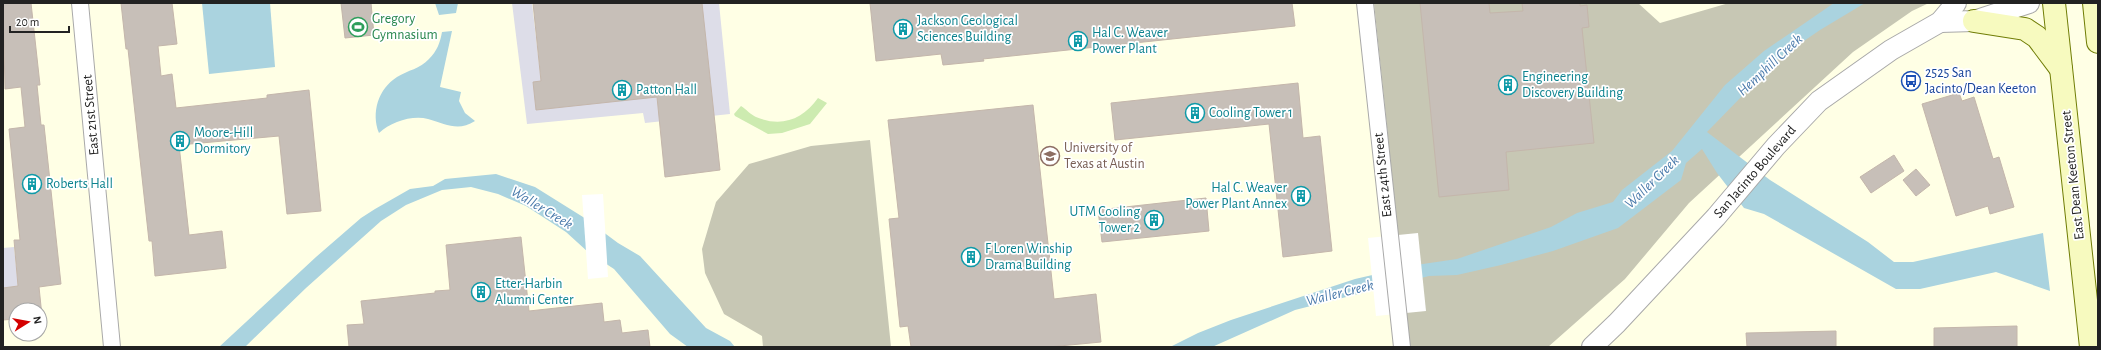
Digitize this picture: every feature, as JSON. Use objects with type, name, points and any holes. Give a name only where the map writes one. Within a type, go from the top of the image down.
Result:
[{"type":"main road","name":"East Dean Keeton Street","points":[[2054,3],[2091,347]]},
{"type":"main road","points":[[2094,3],[2098,42]]},
{"type":"main road","points":[[1974,21],[2025,28],[2037,37],[2062,69]]},
{"type":"street","name":"East 21st Street","points":[[80,3],[112,347]]},
{"type":"street","name":"East 24th Street","points":[[1365,3],[1402,347]]},
{"type":"street","name":"San Jacinto Boulevard","points":[[1592,347],[1617,323],[1716,217],[1776,146],[1819,101],[1891,50],[1940,22],[1956,3]]},
{"type":"street","name":"San Jacinto Boulevard","points":[[1940,22],[1974,21],[2029,3]]},
{"type":"shaded area","name":"University of Texas at Austin","points":[[3,3],[2098,3],[2098,347],[3,347]]},
{"type":"shaded area","points":[[512,3],[532,3],[541,81],[657,97],[658,108],[712,100],[701,3],[719,3],[730,114],[645,123],[643,113],[527,124]]},
{"type":"shaded area","points":[[1374,3],[1638,3],[1660,23],[1729,3],[1929,3],[1912,11],[1853,52],[1689,203],[1625,279],[1548,347],[1410,347]]},
{"type":"shaded area","points":[[870,140],[891,347],[763,347],[762,336],[724,314],[705,273],[702,249],[716,202],[749,164],[811,146]]},
{"type":"shaded area","points":[[14,247],[18,286],[3,288],[3,248]]},
{"type":"green space","points":[[818,98],[827,103],[810,124],[782,133],[768,134],[735,116],[734,114],[741,106],[752,115],[766,120],[775,122],[791,120],[806,111]]},
{"type":"water","points":[[202,3],[270,3],[275,67],[209,74]]},
{"type":"water","points":[[435,3],[458,3],[456,13],[439,15]]},
{"type":"water","points":[[1834,3],[1865,3],[1820,30],[1779,58],[1707,132],[1770,180],[1868,242],[1894,262],[1913,262],[2043,233],[2050,291],[1996,272],[1920,289],[1896,289],[1764,214],[1744,208],[1717,173],[1702,149],[1686,163],[1681,180],[1618,228],[1553,251],[1501,265],[1457,275],[1429,276],[1295,310],[1212,347],[1170,347],[1198,333],[1231,320],[1355,279],[1416,265],[1457,259],[1551,227],[1577,213],[1613,202],[1622,190],[1672,151],[1725,85],[1764,51]]},
{"type":"water","points":[[452,31],[440,87],[461,92],[459,101],[465,113],[475,121],[457,127],[428,119],[415,118],[402,120],[379,133],[376,110],[385,88],[397,77],[425,62],[436,50],[442,32]]},
{"type":"water","name":"Waller Creek","points":[[496,174],[535,187],[583,217],[618,243],[640,256],[706,328],[730,341],[735,347],[688,347],[670,334],[614,269],[588,252],[566,232],[526,206],[498,194],[471,187],[442,190],[406,205],[381,221],[306,288],[245,347],[219,347],[316,257],[361,218],[375,209],[410,189],[433,186],[445,179]]},
{"type":"pier","points":[[603,194],[608,277],[588,279],[582,195]]},
{"type":"pier","points":[[1418,233],[1426,311],[1376,316],[1368,238]]},
{"type":"building","name":"Roberts Hall","points":[[3,3],[31,3],[40,85],[37,85],[41,125],[44,125],[61,284],[39,287],[41,302],[8,302],[8,320],[3,320],[3,288],[18,286],[14,240],[20,240],[9,129],[25,127],[21,87],[5,89]]},
{"type":"building","name":"Moore-Hill Dormitory","points":[[121,3],[172,3],[177,44],[158,46],[161,76],[172,74],[176,108],[267,98],[267,95],[309,90],[321,211],[287,214],[279,136],[179,145],[189,235],[222,231],[226,268],[155,276],[152,241],[149,241],[128,49],[126,49]]},
{"type":"building","points":[[341,3],[371,3],[374,35],[345,38]]},
{"type":"building","name":"Patton Hall","points":[[533,3],[702,3],[720,170],[665,177],[657,97],[536,110],[533,82],[541,81]]},
{"type":"building","points":[[870,3],[1292,3],[1295,26],[983,59],[984,61],[943,65],[941,54],[876,61]]},
{"type":"building","name":"Engineering Discovery Building","points":[[1420,3],[1489,3],[1490,13],[1523,11],[1522,3],[1580,3],[1580,6],[1587,5],[1589,27],[1582,28],[1594,143],[1506,152],[1509,190],[1439,197]]},
{"type":"building","points":[[1298,83],[1303,138],[1320,136],[1332,251],[1283,257],[1269,124],[1115,140],[1111,103]]},
{"type":"building","points":[[1959,93],[1962,101],[1974,97],[1993,159],[1999,157],[2014,207],[1990,214],[1988,206],[1956,216],[1922,104]]},
{"type":"building","name":"F Loren Winship Drama Building","points":[[1033,105],[1054,299],[1096,294],[1101,342],[1049,347],[911,347],[908,326],[900,327],[889,219],[899,218],[888,120]]},
{"type":"building","points":[[1894,155],[1904,171],[1871,193],[1860,177]]},
{"type":"building","points":[[1916,169],[1930,185],[1916,196],[1903,180]]},
{"type":"building","name":"UTM Cooling Tower 2","points":[[1206,198],[1209,231],[1102,242],[1098,210]]},
{"type":"building","name":"Etter-Harbin Alumni Center","points":[[521,237],[529,311],[602,303],[604,322],[620,320],[622,333],[648,330],[650,347],[349,347],[347,325],[364,324],[361,301],[450,290],[446,245]]},
{"type":"building","points":[[2017,326],[2017,347],[1934,347],[1934,328]]},
{"type":"building","points":[[1836,331],[1836,347],[1747,347],[1746,333]]},
{"type":"place","name":"Gregory Gymnasium","points":[[358,27]]},
{"type":"place","name":"Jackson Geological Sciences Building","points":[[903,29]]},
{"type":"place","name":"Hal C. Weaver Power Plant","points":[[1078,41]]},
{"type":"place","name":"2525 San Jacinto/Dean Keeton","points":[[1911,81]]},
{"type":"place","name":"Engineering Discovery Building","points":[[1508,85]]},
{"type":"place","name":"Patton Hall","points":[[622,90]]},
{"type":"place","name":"Cooling Tower 1","points":[[1195,113]]},
{"type":"place","name":"Moore-Hill Dormitory","points":[[180,141]]},
{"type":"place","name":"University of Texas at Austin","points":[[1050,156]]},
{"type":"place","name":"Roberts Hall","points":[[32,184]]},
{"type":"place","name":"Hal C. Weaver Power Plant Annex","points":[[1301,196]]},
{"type":"place","name":"UTM Cooling Tower 2","points":[[1154,220]]},
{"type":"place","name":"F Loren Winship Drama Building","points":[[971,257]]},
{"type":"place","name":"Etter-Harbin Alumni Center","points":[[481,292]]},
{"type":"water label","name":"Hemphill Creek","points":[[1770,65]]}]
